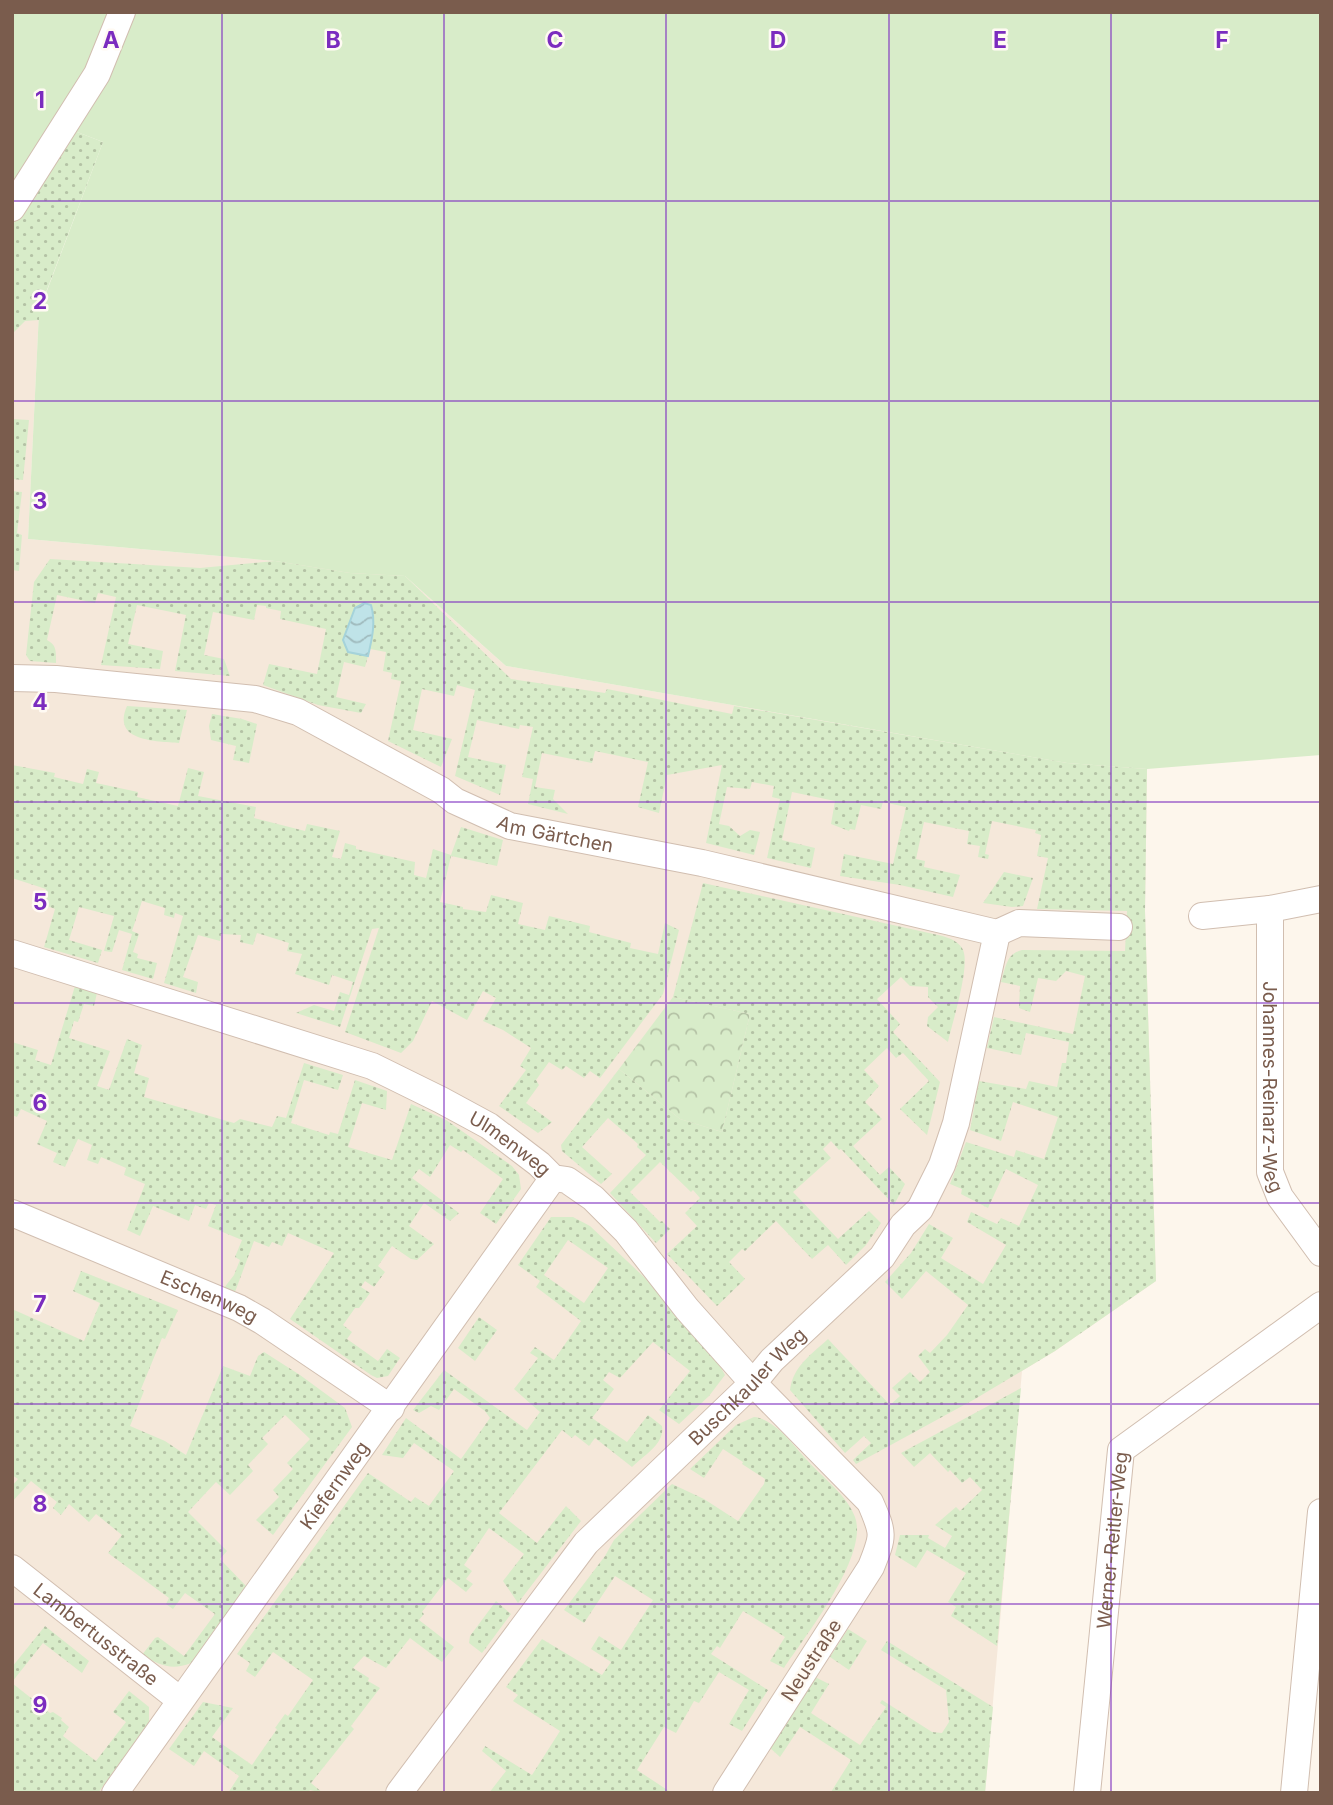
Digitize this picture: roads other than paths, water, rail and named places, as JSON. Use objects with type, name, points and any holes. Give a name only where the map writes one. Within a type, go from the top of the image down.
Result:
[{"type":"street","points":[[12,208],[97,74],[122,12]]},
{"type":"street","name":"Am Gärtchen","points":[[12,678],[56,679],[255,699],[298,712],[441,790],[456,801],[510,826],[702,863],[996,933],[1019,923],[1119,927]]},
{"type":"street","points":[[1202,916],[1270,909],[1321,899]]},
{"type":"street","name":"Johannes-Reinarz-Weg","points":[[1270,909],[1270,1172],[1280,1198],[1321,1253]]},
{"type":"street","name":"Buschkauler Weg","points":[[399,1793],[586,1543],[753,1382],[772,1360],[882,1257],[903,1225],[920,1209],[942,1165],[956,1123],[996,933]]},
{"type":"street","name":"Ulmenweg","points":[[12,953],[372,1066],[489,1126],[553,1178],[567,1180],[593,1198],[626,1231],[687,1309],[753,1382],[870,1502],[878,1522]]},
{"type":"street","name":"Kiefernweg","points":[[115,1793],[553,1178]]},
{"type":"street","name":"Eschenweg","points":[[12,1213],[239,1307],[391,1408]]},
{"type":"street","name":"Werner-Reitler-Weg","points":[[1087,1793],[1121,1450],[1321,1305]]},
{"type":"street","points":[[1294,1793],[1314,1655],[1321,1511]]},
{"type":"street","name":"Neustraße","points":[[726,1793],[871,1567],[882,1540],[878,1522]]},
{"type":"street","name":"Lambertusstraße","points":[[12,1568],[180,1700]]},
{"type":"water","points":[[364,603],[371,605],[373,618],[368,656],[348,652],[343,640],[355,608]]}]
